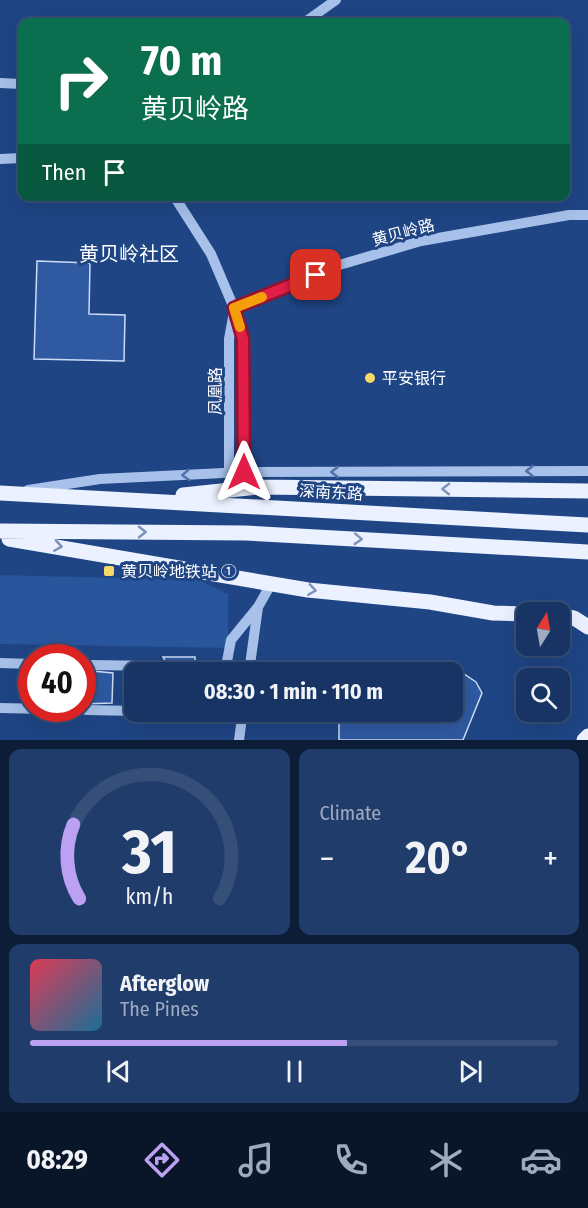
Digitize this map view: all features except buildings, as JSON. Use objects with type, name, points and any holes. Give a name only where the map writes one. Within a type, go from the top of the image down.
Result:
[{"type":"main road","points":[[237,472],[258,487]]},
{"type":"main road","points":[[137,500],[258,487],[588,491]]},
{"type":"main road","name":"深南东路","points":[[2,494],[588,525]]},
{"type":"main road","points":[[0,531],[245,533],[588,552]]},
{"type":"main road","points":[[0,537],[184,567],[271,584],[430,602],[493,613],[516,614]]},
{"type":"main road","points":[[570,617],[588,627]]},
{"type":"main road","points":[[584,740],[588,736]]},
{"type":"street","points":[[311,18],[336,0]]},
{"type":"street","points":[[0,83],[18,84]]},
{"type":"street","points":[[0,159],[18,158]]},
{"type":"street","name":"凤凰路","points":[[177,201],[210,254],[234,308],[243,339],[237,472]]},
{"type":"street","name":"黄贝岭路","points":[[234,308],[336,266],[421,241],[569,215],[588,215]]},
{"type":"street","points":[[2,494],[100,479],[237,472],[588,471]]},
{"type":"street","points":[[227,662],[231,640],[258,607],[271,584]]},
{"type":"street","points":[[250,662],[258,607]]},
{"type":"street","points":[[0,663],[18,664]]},
{"type":"street","points":[[96,665],[124,665]]},
{"type":"street","points":[[0,708],[18,708]]},
{"type":"street","points":[[96,710],[124,711]]},
{"type":"street","points":[[239,740],[241,722]]},
{"type":"shaded area","points":[[0,575],[199,580],[228,594],[228,648],[0,644]]},
{"type":"slow traffic","points":[[240,327],[234,308],[262,297]]},
{"type":"place","name":"平安银行","points":[[370,378]]},
{"type":"place","name":"黄贝岭地铁站 ①","points":[[109,571]]},
{"type":"district","name":"黄贝岭社区","points":[[129,254]]},
{"type":"route","points":[[244,472],[243,339],[234,308],[316,275]]}]
